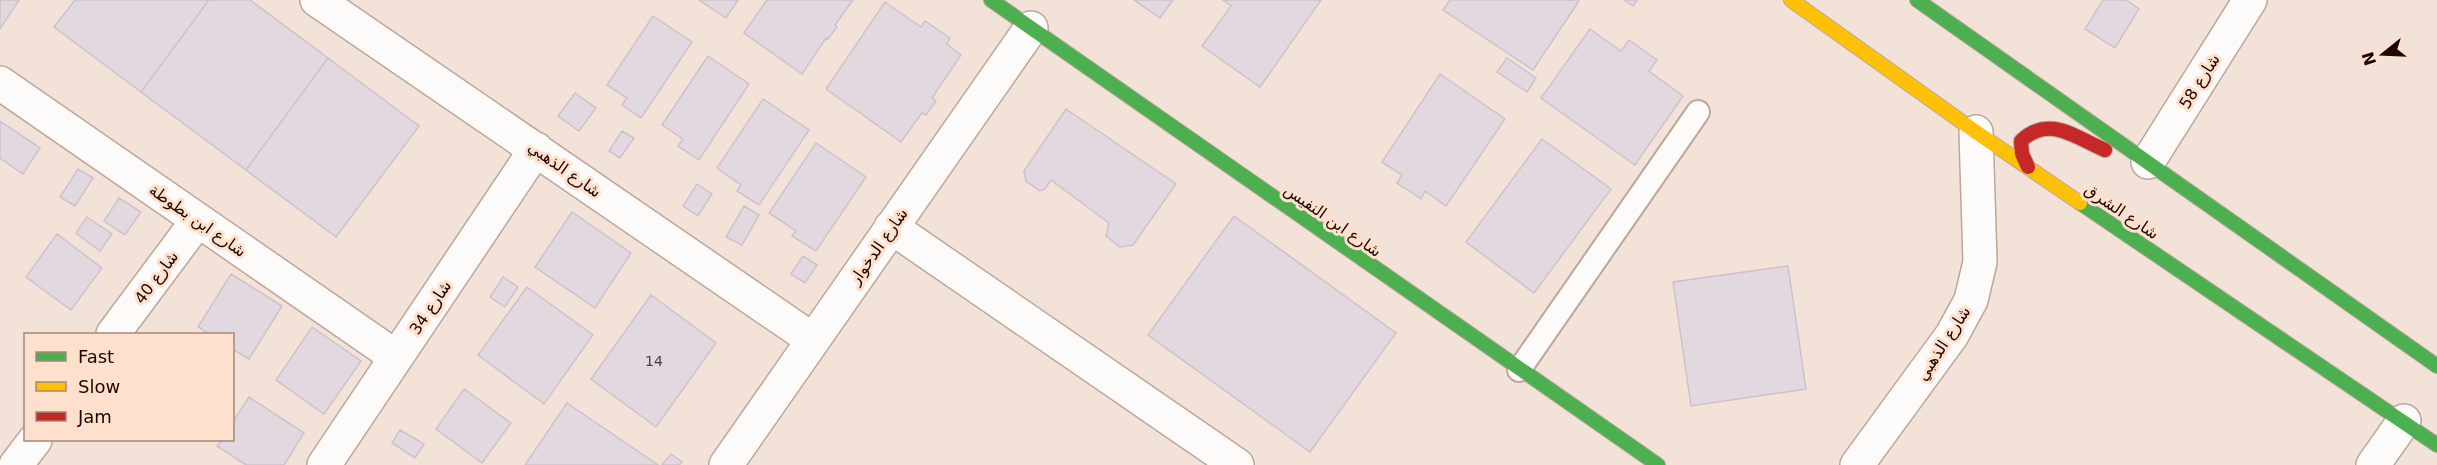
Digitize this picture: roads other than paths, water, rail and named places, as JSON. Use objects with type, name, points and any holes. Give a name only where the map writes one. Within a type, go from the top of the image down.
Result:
[{"type":"main road","name":"شارع ابن النفيس","points":[[991,0],[1658,465]]},
{"type":"main road","name":"شارع الشرق","points":[[1791,0],[1976,132],[2437,445]]},
{"type":"main road","points":[[1917,0],[2437,366]]},
{"type":"main road","points":[[2028,167],[2022,154],[2020,141],[2028,130],[2047,126],[2066,132],[2091,146],[2148,162]]},
{"type":"street","name":"شارع الذهبي","points":[[317,0],[813,340]]},
{"type":"street","name":"شارع 58","points":[[2148,162],[2250,0]]},
{"type":"street","name":"شارع الدخوار","points":[[726,465],[1031,28]]},
{"type":"street","name":"شارع ابن بطوطة","points":[[0,83],[396,357]]},
{"type":"street","name":"شارع الذهبي","points":[[1857,465],[1952,335],[1971,300],[1980,262],[1976,132]]},
{"type":"street","name":"شارع 34","points":[[324,465],[536,149]]},
{"type":"street","name":"شارع 40","points":[[114,333],[198,220]]},
{"type":"street","points":[[891,227],[1237,465]]},
{"type":"street","points":[[2373,465],[2404,421]]},
{"type":"street","points":[[16,465],[34,441]]},
{"type":"lane","points":[[1519,370],[1698,112]]}]
